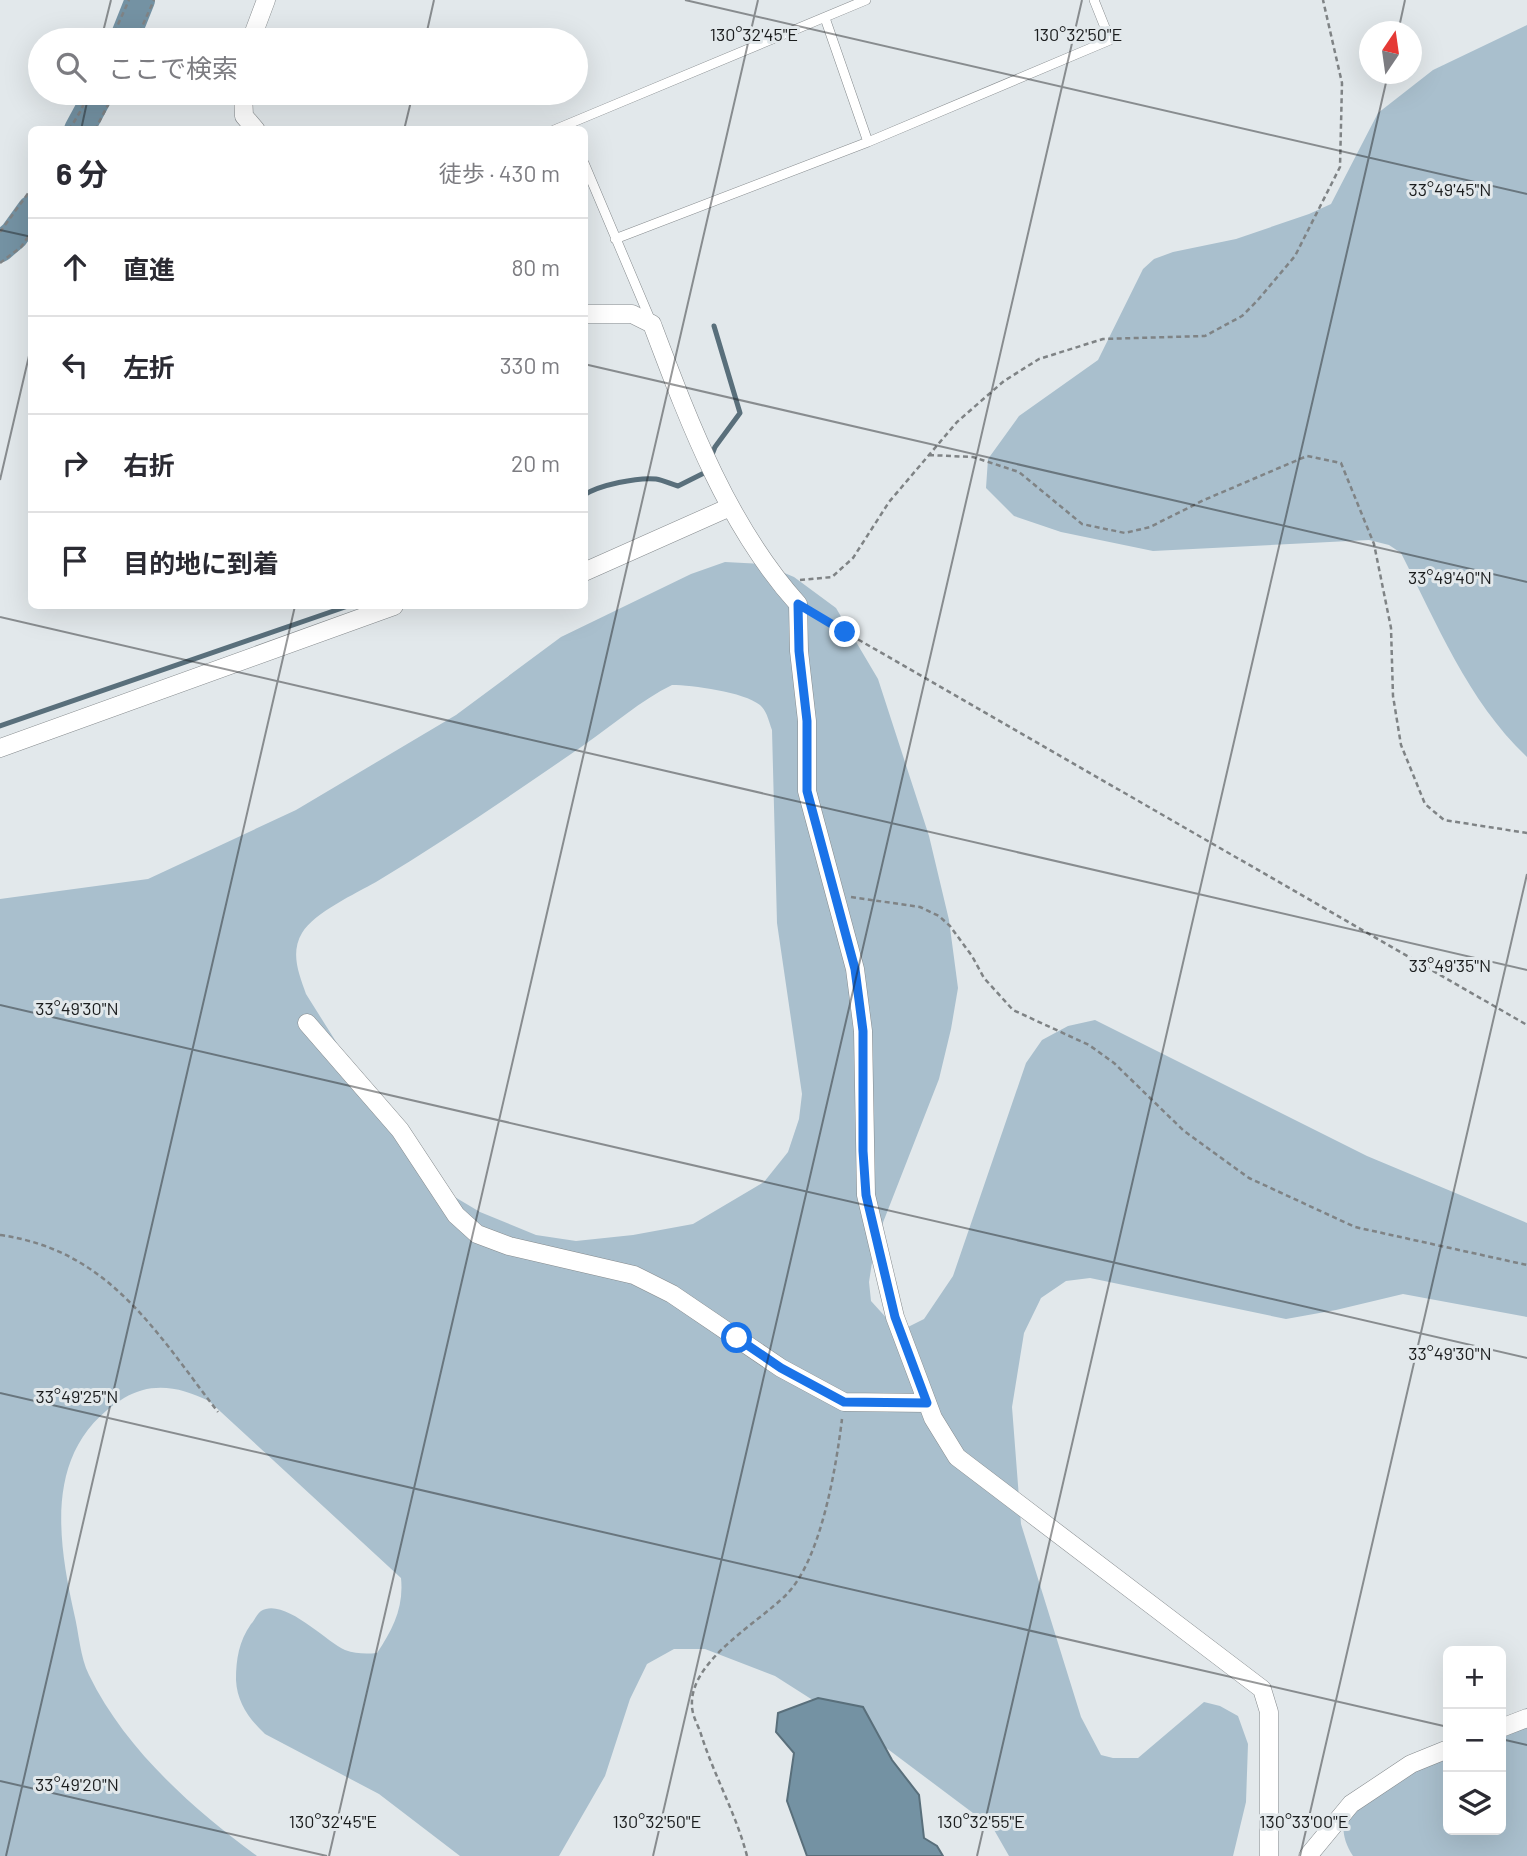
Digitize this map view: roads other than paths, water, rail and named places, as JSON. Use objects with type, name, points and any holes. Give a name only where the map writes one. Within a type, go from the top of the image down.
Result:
[{"type":"street","points":[[256,28],[266,0]]},
{"type":"street","points":[[244,105],[244,116],[253,126]]},
{"type":"street","points":[[588,314],[632,314],[652,324],[695,438],[730,507],[776,580],[798,604],[799,651],[807,721],[807,791],[855,969],[863,1031],[863,1151],[866,1195],[895,1317],[933,1418],[957,1457],[1262,1689],[1269,1712],[1269,1856]]},
{"type":"street","points":[[588,570],[730,507]]},
{"type":"street","points":[[0,748],[386,609]]},
{"type":"street","points":[[307,1023],[400,1130],[456,1215],[477,1234],[509,1246],[634,1275],[672,1294],[781,1368],[844,1402],[927,1403]]},
{"type":"street","points":[[1506,1726],[1527,1718]]},
{"type":"street","points":[[1308,1856],[1351,1804],[1411,1764],[1443,1751]]},
{"type":"lane","points":[[572,126],[866,0]]},
{"type":"lane","points":[[615,239],[868,142],[1111,40],[1094,0]]},
{"type":"lane","points":[[825,18],[868,142]]},
{"type":"lane","points":[[588,173],[652,324]]},
{"type":"waterway","points":[[129,28],[140,0]]},
{"type":"waterway","points":[[81,126],[93,105]]},
{"type":"waterway","points":[[0,247],[14,235],[28,216]]},
{"type":"waterway","points":[[711,457],[715,447],[740,413],[714,326]]},
{"type":"waterway","points":[[588,493],[619,482],[639,479],[656,479],[678,486],[706,470]]},
{"type":"waterway","points":[[0,726],[339,609]]}]
